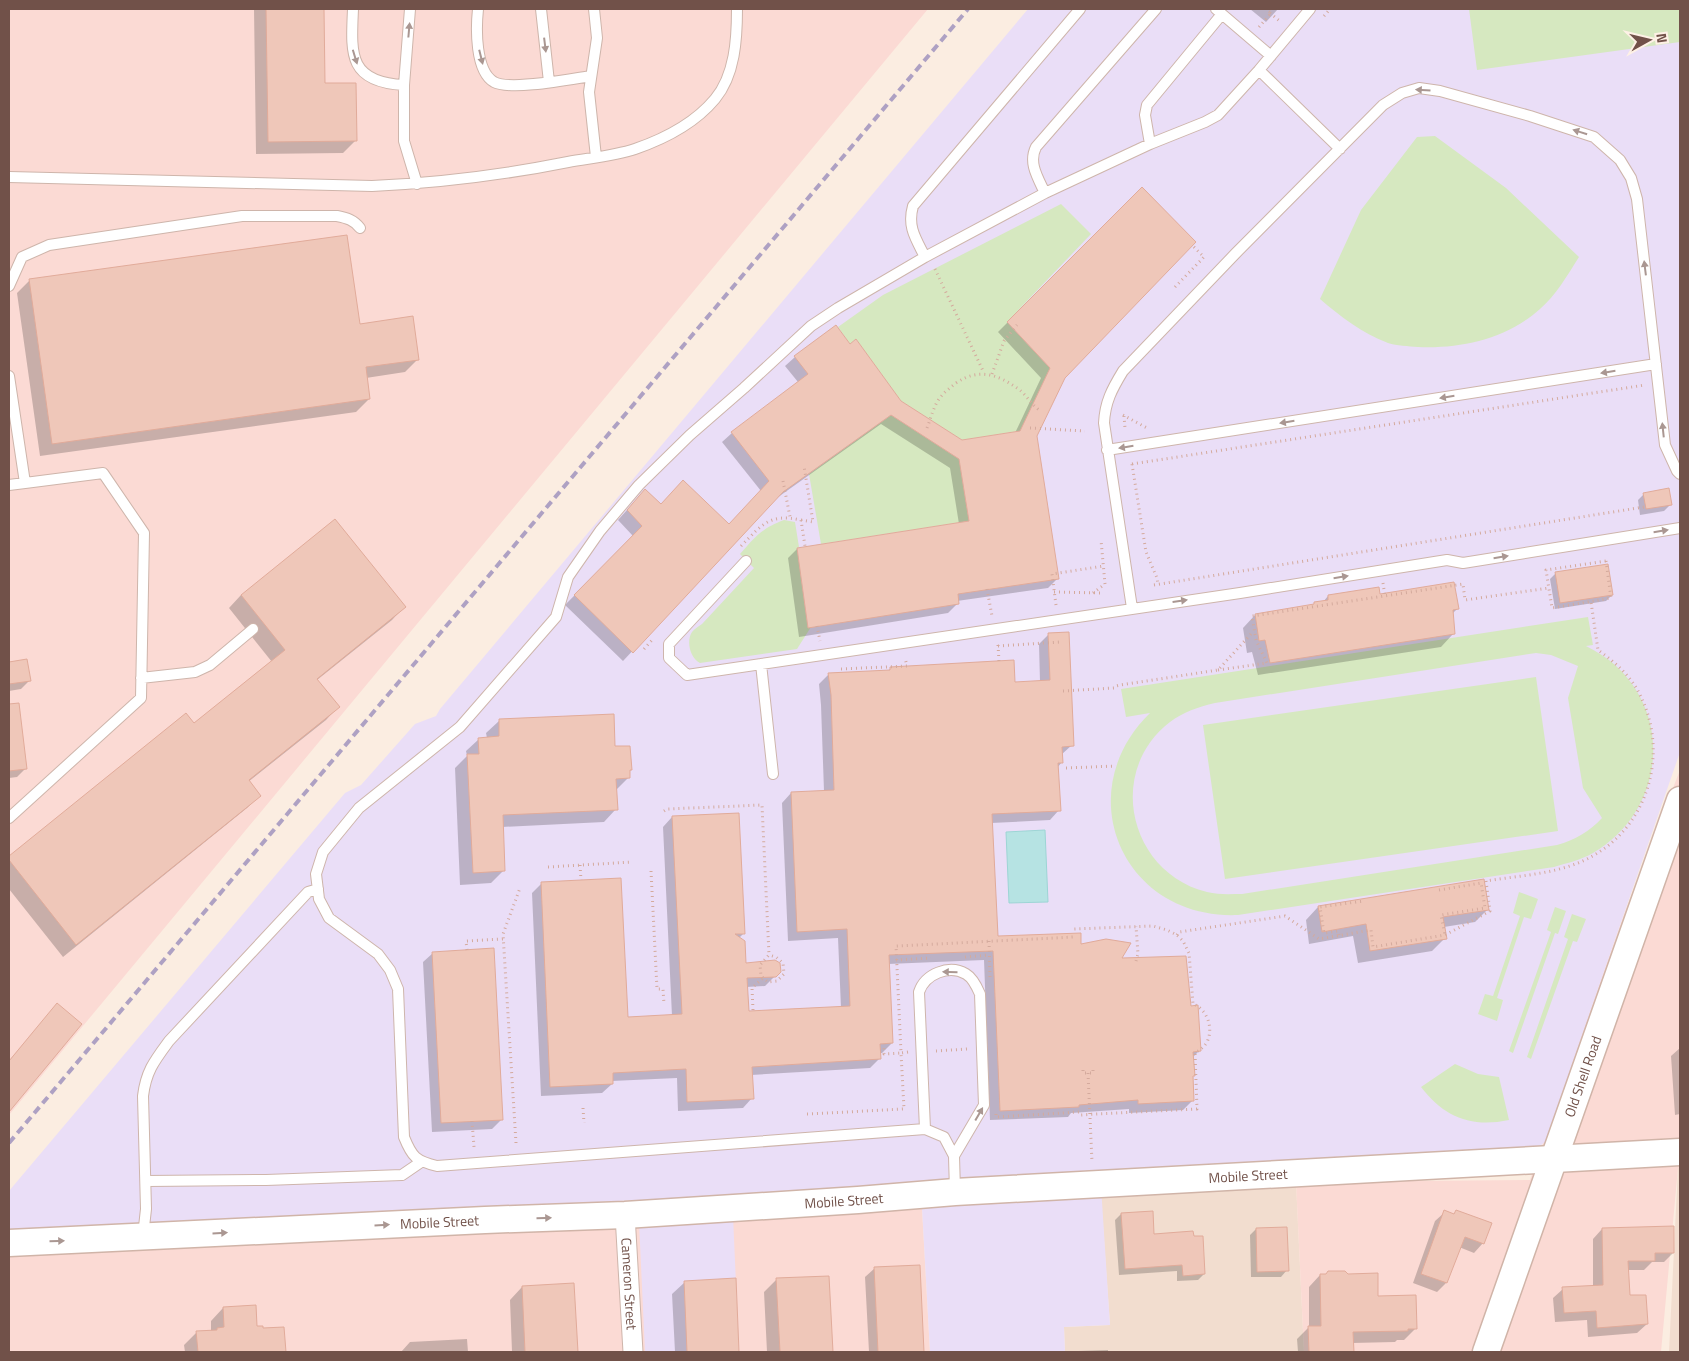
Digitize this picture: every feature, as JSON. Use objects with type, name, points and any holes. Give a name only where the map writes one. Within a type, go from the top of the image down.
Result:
[{"type":"street","name":"Old Shell Road","points":[[1486,1352],[1553,1159],[1672,843],[1680,800]]},
{"type":"street","name":"Mobile Street","points":[[9,1243],[625,1215],[839,1202],[956,1192],[1680,1152]]},
{"type":"street","name":"Cameron Street","points":[[625,1215],[633,1352]]},
{"type":"lane","points":[[353,9],[352,47],[354,62],[373,79],[404,86]]},
{"type":"lane","points":[[410,9],[404,86],[404,141],[417,184]]},
{"type":"lane","points":[[478,9],[476,37],[484,68],[489,78],[496,83],[507,85],[549,82],[591,76]]},
{"type":"lane","points":[[541,9],[549,82]]},
{"type":"lane","points":[[594,9],[597,38],[588,92],[596,157]]},
{"type":"lane","points":[[9,177],[372,186],[417,184],[523,171],[634,149],[666,136],[700,114],[716,98],[729,74],[737,31],[737,9]]},
{"type":"lane","points":[[925,257],[910,226],[913,206],[1080,9]]},
{"type":"lane","points":[[1045,193],[1034,166],[1032,155],[1036,147],[1156,9]]},
{"type":"lane","points":[[956,1192],[954,1156],[944,1137],[925,1129],[437,1166],[421,1162],[410,1153],[404,1137],[398,989],[390,970],[378,954],[329,918],[318,899],[316,874],[322,852],[359,808],[460,727],[556,617],[568,577],[600,531],[639,485],[690,435],[811,326],[925,257],[1045,193],[1150,144],[1187,130],[1218,115],[1260,70],[1310,9]]},
{"type":"lane","points":[[1150,144],[1145,115],[1147,105],[1219,12],[1270,56]]},
{"type":"lane","points":[[1260,70],[1340,149]]},
{"type":"lane","points":[[1132,608],[1104,423],[1105,411],[1112,388],[1123,371],[1383,105],[1402,93],[1419,88],[1440,91],[1530,116],[1594,137],[1620,160],[1631,178],[1637,198],[1665,445],[1680,474]]},
{"type":"lane","points":[[9,286],[22,257],[50,245],[242,216],[337,216],[357,223],[360,228]]},
{"type":"lane","points":[[1107,450],[1656,364]]},
{"type":"lane","points":[[9,376],[25,483]]},
{"type":"lane","points":[[9,485],[103,474],[144,533],[141,698],[9,818]]},
{"type":"lane","points":[[746,561],[669,644],[669,658],[687,675],[1259,590],[1447,560],[1463,563],[1680,528]]},
{"type":"lane","points":[[142,678],[195,672],[210,665],[253,629]]},
{"type":"lane","points":[[761,664],[772,774]]},
{"type":"lane","points":[[143,1238],[146,1209],[143,1096],[145,1079],[169,1041],[308,892],[318,889]]},
{"type":"lane","points":[[925,1129],[919,992],[921,987],[935,973],[957,971],[966,974],[977,986],[980,994],[984,1105],[954,1156]]},
{"type":"lane","points":[[146,1181],[266,1180],[402,1175],[421,1162]]},
{"type":"path","points":[[1266,9],[1283,24]]},
{"type":"path","points":[[1257,29],[1270,13]]},
{"type":"path","points":[[1175,287],[1204,257],[1192,246]]},
{"type":"path","points":[[933,266],[984,373]]},
{"type":"path","points":[[992,374],[1004,341],[1017,325]]},
{"type":"path","points":[[927,428],[936,405],[946,390],[967,377],[984,373],[992,374],[1020,389],[1032,405],[1039,410]]},
{"type":"path","points":[[1132,464],[1645,384]]},
{"type":"path","points":[[1124,416],[1126,428]]},
{"type":"path","points":[[1030,428],[1084,431]]},
{"type":"path","points":[[1130,459],[1146,552],[1158,578],[1156,584],[1644,507]]},
{"type":"path","points":[[801,520],[813,522],[804,466]]},
{"type":"path","points":[[783,481],[790,518]]},
{"type":"path","points":[[1093,593],[1105,584],[1101,540]]},
{"type":"path","points":[[1601,559],[1606,561],[1611,598],[1552,608],[1549,588],[1546,570],[1601,559]]},
{"type":"path","points":[[1103,593],[1054,592],[1052,574],[1104,566]]},
{"type":"path","points":[[1383,580],[1385,596]]},
{"type":"path","points":[[1063,691],[1114,688],[1120,685],[1267,663],[1256,640],[1252,616],[1463,584],[1465,600],[1549,588]]},
{"type":"path","points":[[987,590],[992,617]]},
{"type":"path","points":[[1353,592],[1354,600]]},
{"type":"path","points":[[1176,935],[1178,932],[1285,916],[1319,939],[1371,930],[1374,947],[1445,935],[1490,911],[1486,881],[1564,868],[1595,855],[1618,837],[1637,814],[1646,796],[1652,776],[1653,735],[1649,715],[1641,696],[1630,679],[1616,664],[1598,650],[1591,602]]},
{"type":"path","points":[[1261,608],[1262,615]]},
{"type":"path","points":[[818,626],[821,644]]},
{"type":"path","points":[[1218,670],[1251,634],[1255,633]]},
{"type":"path","points":[[998,646],[999,662]]},
{"type":"path","points":[[865,668],[906,666],[905,657]]},
{"type":"path","points":[[1066,768],[1116,766]]},
{"type":"path","points":[[664,811],[762,805],[769,955],[760,965],[763,978],[768,982],[777,981],[784,974],[783,963],[776,957],[769,955]]},
{"type":"path","points":[[548,867],[632,862]]},
{"type":"path","points":[[580,865],[581,880]]},
{"type":"path","points":[[650,872],[657,989],[663,988],[664,1004]]},
{"type":"path","points":[[1439,890],[1481,883],[1485,908],[1442,915],[1445,935]]},
{"type":"path","points":[[516,1143],[503,934],[520,888]]},
{"type":"path","points":[[1339,936],[1338,931],[1324,933],[1320,908],[1364,901]]},
{"type":"path","points":[[1136,926],[1138,954],[1136,961]]},
{"type":"path","points":[[996,1117],[1079,1112],[1081,1115],[1197,1109],[1195,1053],[1208,1040],[1209,1027],[1204,1013],[1199,1006],[1193,1004],[1189,953],[1183,941],[1167,930],[1153,926],[1074,929]]},
{"type":"path","points":[[807,1114],[904,1109],[896,946],[1074,937]]},
{"type":"path","points":[[467,950],[466,941],[503,939]]},
{"type":"path","points":[[753,1010],[752,988],[763,978]]},
{"type":"path","points":[[884,1044],[884,1054],[982,1048]]},
{"type":"path","points":[[1083,1070],[1084,1073],[1093,1073],[1093,1070]]},
{"type":"path","points":[[1088,1073],[1092,1165]]},
{"type":"path","points":[[583,1108],[584,1123]]},
{"type":"path","points":[[1058,1108],[1058,1114]]},
{"type":"path","points":[[1019,1110],[1019,1116]]},
{"type":"path","points":[[472,1121],[474,1147]]},
{"type":"shaded area","points":[[9,9],[928,9],[9,1115]]},
{"type":"shaded area","points":[[1028,9],[1680,9],[1680,752],[1545,1142],[1536,1149],[1100,1171],[1110,1325],[1064,1327],[1065,1352],[930,1352],[922,1208],[733,1216],[739,1352],[645,1352],[638,1200],[9,1230],[9,1191],[345,793],[361,785],[415,724],[436,716]]},
{"type":"shaded area","points":[[1680,770],[1680,1168],[1678,1168],[1661,1352],[1304,1352],[1296,1182],[1530,1180],[1626,909]]},
{"type":"shaded area","points":[[1678,1168],[1680,1168],[1680,1352],[1669,1352]]},
{"type":"shaded area","points":[[1296,1182],[1304,1352],[1065,1352],[1064,1327],[1110,1325],[1101,1198]]},
{"type":"shaded area","points":[[922,1208],[930,1352],[9,1352],[9,1251]]},
{"type":"green space","points":[[1469,9],[1680,9],[1680,42],[1477,70]]},
{"type":"green space","points":[[1435,136],[1506,188],[1579,257],[1546,304],[1513,328],[1498,335],[1466,344],[1434,347],[1395,345],[1378,339],[1361,329],[1320,299],[1361,210],[1417,137]]},
{"type":"green space","points":[[1061,204],[1091,234],[1007,322],[1050,368],[1020,431],[962,440],[901,401],[856,339],[850,344],[838,327],[883,295]]},
{"type":"green space","points":[[891,415],[959,459],[969,521],[821,544],[809,474]]},
{"type":"green space","points":[[784,520],[795,522],[808,627],[811,627],[797,649],[700,663],[691,653],[689,640],[692,632],[702,624],[754,568],[740,554],[759,534],[770,526]]},
{"type":"green space","points":[[1588,617],[1593,645],[1586,646],[1601,654],[1615,665],[1634,687],[1647,712],[1653,738],[1652,764],[1646,790],[1634,814],[1616,836],[1584,858],[1554,867],[1238,915],[1198,911],[1164,897],[1138,874],[1120,846],[1111,813],[1113,779],[1126,745],[1150,713],[1126,717],[1121,689]],"holes":[[[1536,653],[1551,655],[1578,666],[1568,698],[1583,788],[1602,818],[1587,831],[1570,840],[1557,845],[1242,894],[1216,894],[1181,881],[1160,864],[1144,843],[1135,819],[1133,793],[1138,767],[1150,743],[1170,722],[1185,713],[1215,703]]]},
{"type":"green space","points":[[1536,677],[1558,831],[1225,879],[1203,725]]},
{"type":"green space","points":[[1519,892],[1538,899],[1531,919],[1524,917],[1497,998],[1503,1000],[1497,1021],[1478,1014],[1485,994],[1493,996],[1520,916],[1513,913]]},
{"type":"green space","points":[[1555,907],[1566,911],[1558,934],[1555,933],[1513,1053],[1509,1051],[1551,932],[1547,930]]},
{"type":"green space","points":[[1572,914],[1586,919],[1577,942],[1573,941],[1531,1059],[1527,1057],[1568,939],[1564,937]]},
{"type":"green space","points":[[1455,1064],[1478,1074],[1499,1077],[1509,1120],[1482,1122],[1459,1118],[1439,1106],[1421,1087]]},
{"type":"water","points":[[1045,830],[1048,902],[1009,903],[1006,832]]},
{"type":"building","points":[[266,9],[324,9],[325,83],[356,83],[357,141],[268,142]]},
{"type":"building","points":[[1142,187],[1196,242],[1065,378],[1037,436],[1059,579],[958,594],[959,604],[808,628],[797,548],[969,521],[959,459],[891,415],[783,492],[633,653],[574,595],[642,526],[627,510],[645,489],[661,504],[683,480],[729,524],[769,481],[731,432],[808,374],[794,356],[836,325],[850,344],[856,339],[901,401],[962,440],[1020,431],[1050,368],[1007,322]]},
{"type":"building","points":[[347,235],[360,324],[413,316],[419,360],[366,367],[370,399],[52,444],[29,279]]},
{"type":"building","points":[[1669,488],[1672,505],[1646,509],[1643,493]]},
{"type":"building","points":[[335,519],[406,607],[317,679],[340,707],[249,780],[261,796],[76,945],[9,860],[9,856],[186,713],[194,723],[285,650],[241,595]]},
{"type":"building","points":[[1608,564],[1613,595],[1560,603],[1555,572]]},
{"type":"building","points":[[1454,582],[1459,609],[1453,610],[1455,634],[1270,663],[1265,640],[1259,641],[1255,614],[1314,604],[1314,602],[1328,600],[1328,595],[1379,587],[1380,594]]},
{"type":"building","points":[[1069,632],[1074,746],[1062,747],[1063,763],[1058,763],[1061,811],[992,814],[998,936],[1081,933],[1081,944],[1106,939],[1131,943],[1122,958],[1186,956],[1191,1006],[1198,1005],[1201,1051],[1193,1052],[1195,1076],[1193,1076],[1194,1101],[1138,1104],[1138,1100],[1079,1105],[1079,1107],[1000,1111],[993,951],[889,955],[893,1043],[880,1044],[881,1059],[752,1067],[754,1099],[687,1102],[686,1069],[613,1073],[613,1084],[550,1087],[541,882],[621,878],[628,1017],[682,1014],[672,816],[739,813],[745,934],[735,934],[745,941],[746,963],[775,960],[780,963],[781,972],[776,977],[747,978],[749,1011],[850,1006],[847,929],[797,932],[791,792],[834,790],[831,695],[828,673],[890,670],[890,667],[1014,660],[1015,682],[1050,680],[1048,633]]},
{"type":"building","points":[[27,659],[31,681],[9,684],[9,662]]},
{"type":"building","points":[[19,703],[27,769],[9,771],[9,704]]},
{"type":"building","points":[[614,714],[615,746],[630,746],[632,770],[630,770],[630,778],[616,779],[618,810],[503,815],[505,871],[473,873],[467,754],[479,754],[478,738],[499,736],[499,719]]},
{"type":"building","points":[[1484,879],[1489,910],[1443,917],[1447,939],[1370,951],[1366,924],[1322,932],[1318,906]]},
{"type":"building","points":[[494,948],[503,1120],[441,1123],[432,952]]},
{"type":"building","points":[[57,1003],[82,1024],[9,1112],[9,1061]]},
{"type":"building","points":[[1444,1210],[1454,1214],[1456,1210],[1492,1223],[1484,1244],[1465,1237],[1447,1283],[1421,1274]]},
{"type":"building","points":[[1153,1211],[1154,1234],[1193,1231],[1194,1236],[1203,1236],[1205,1274],[1183,1276],[1182,1265],[1125,1269],[1121,1213]]},
{"type":"building","points":[[1674,1226],[1674,1253],[1655,1253],[1655,1261],[1628,1261],[1630,1295],[1646,1295],[1648,1324],[1597,1328],[1596,1311],[1564,1313],[1562,1287],[1603,1285],[1602,1228]]},
{"type":"building","points":[[1287,1227],[1289,1271],[1257,1272],[1256,1228]]},
{"type":"building","points":[[920,1265],[924,1352],[878,1352],[874,1267]]},
{"type":"building","points":[[1328,1271],[1345,1271],[1348,1274],[1378,1273],[1378,1296],[1416,1295],[1417,1329],[1408,1329],[1408,1331],[1353,1332],[1354,1352],[1309,1352],[1308,1326],[1321,1326],[1320,1274],[1326,1274]]},
{"type":"building","points":[[829,1276],[833,1352],[780,1352],[776,1278]]},
{"type":"building","points":[[736,1278],[739,1352],[687,1352],[684,1281]]},
{"type":"building","points":[[574,1283],[578,1352],[525,1352],[522,1286]]},
{"type":"building","points":[[256,1305],[257,1326],[263,1326],[263,1328],[284,1327],[286,1352],[198,1352],[196,1331],[217,1330],[217,1328],[224,1327],[223,1307]]},
{"type":"railway","points":[[9,1143],[968,9]]}]
